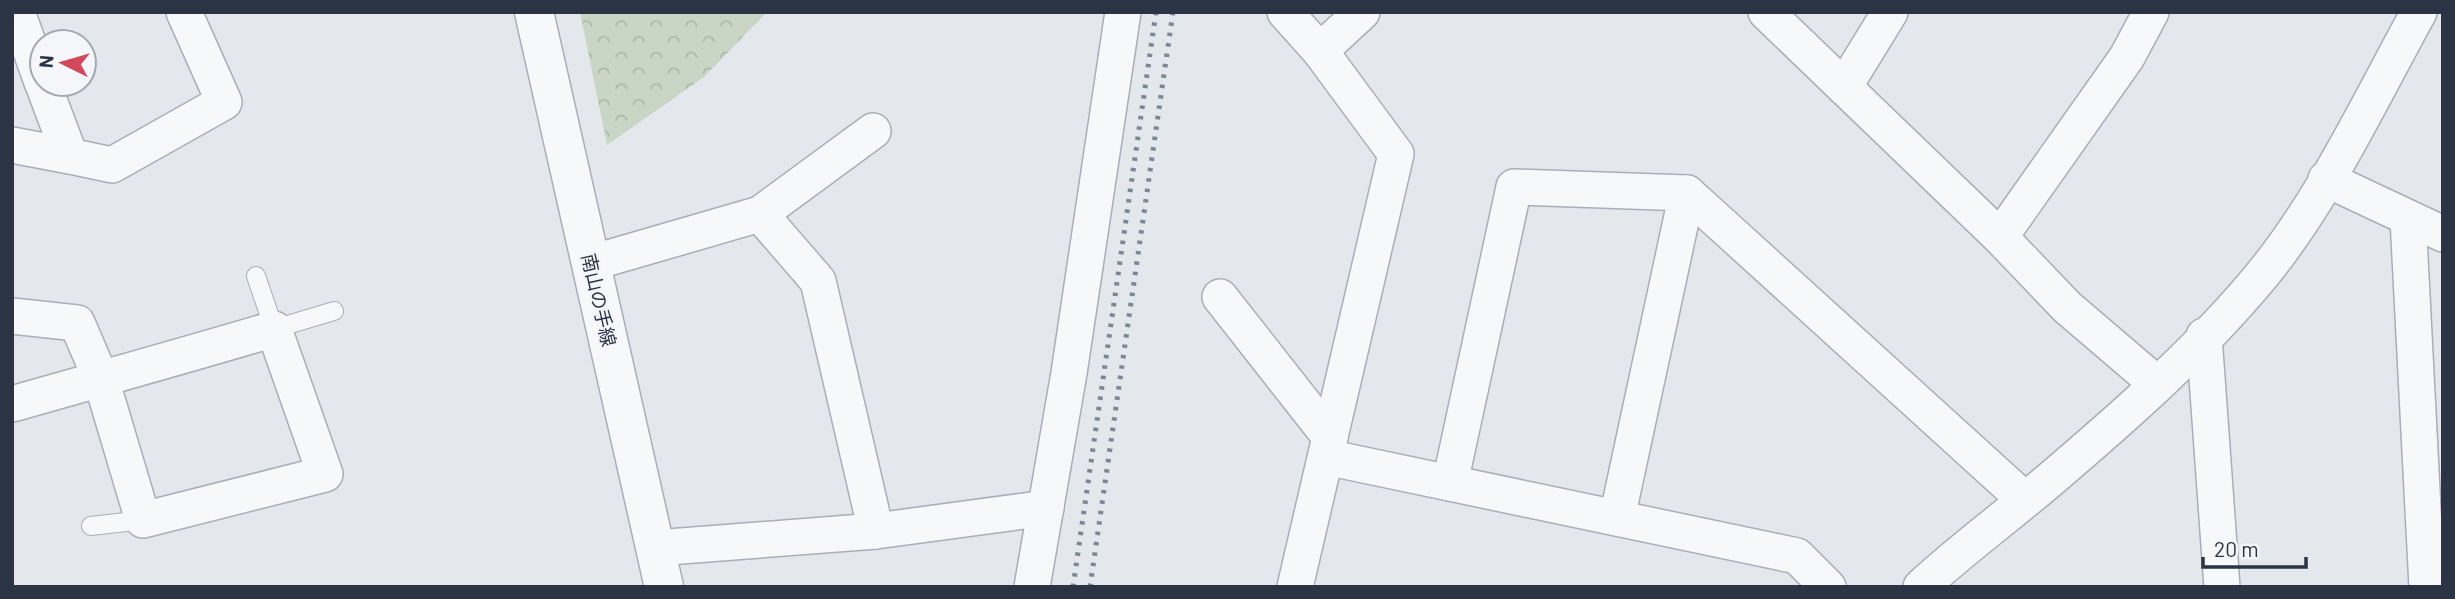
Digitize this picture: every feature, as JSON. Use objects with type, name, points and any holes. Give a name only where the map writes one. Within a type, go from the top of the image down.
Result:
[{"type":"street","points":[[17,12],[28,43]]},
{"type":"street","points":[[12,145],[112,165],[224,102],[184,12]]},
{"type":"street","name":"南山の手線","points":[[534,12],[664,587]]},
{"type":"street","points":[[1032,587],[1123,12]]},
{"type":"street","points":[[1285,12],[1320,51],[1396,154],[1295,587]]},
{"type":"street","points":[[1320,51],[1362,12]]},
{"type":"street","points":[[1766,12],[2000,237],[2067,307],[2157,384]]},
{"type":"street","points":[[1844,87],[1890,12]]},
{"type":"street","points":[[2000,237],[2127,57],[2151,12]]},
{"type":"street","points":[[1922,587],[2157,384],[2252,288],[2313,204],[2419,12]]},
{"type":"street","points":[[48,98],[71,156]]},
{"type":"street","points":[[591,263],[760,214],[873,131]]},
{"type":"street","points":[[2326,179],[2443,234]]},
{"type":"street","points":[[1450,483],[1514,187],[1687,193],[2025,500]]},
{"type":"street","points":[[1616,518],[1687,193]]},
{"type":"street","points":[[760,214],[818,281],[876,531]]},
{"type":"street","points":[[2408,218],[2427,587]]},
{"type":"street","points":[[1220,297],[1328,447],[1450,483],[1797,556],[1828,587]]},
{"type":"street","points":[[12,316],[76,323],[101,379],[143,520],[325,474],[274,329],[101,379],[12,404]]},
{"type":"street","points":[[2204,336],[2222,587]]},
{"type":"street","points":[[655,548],[876,531],[1046,508]]},
{"type":"lane","points":[[256,276],[274,329],[334,311]]},
{"type":"lane","points":[[91,526],[143,520]]},
{"type":"green space","points":[[580,12],[765,14],[704,77],[607,145]]},
{"type":"railway","points":[[1073,587],[1156,12]]},
{"type":"railway","points":[[1090,587],[1173,12]]}]
